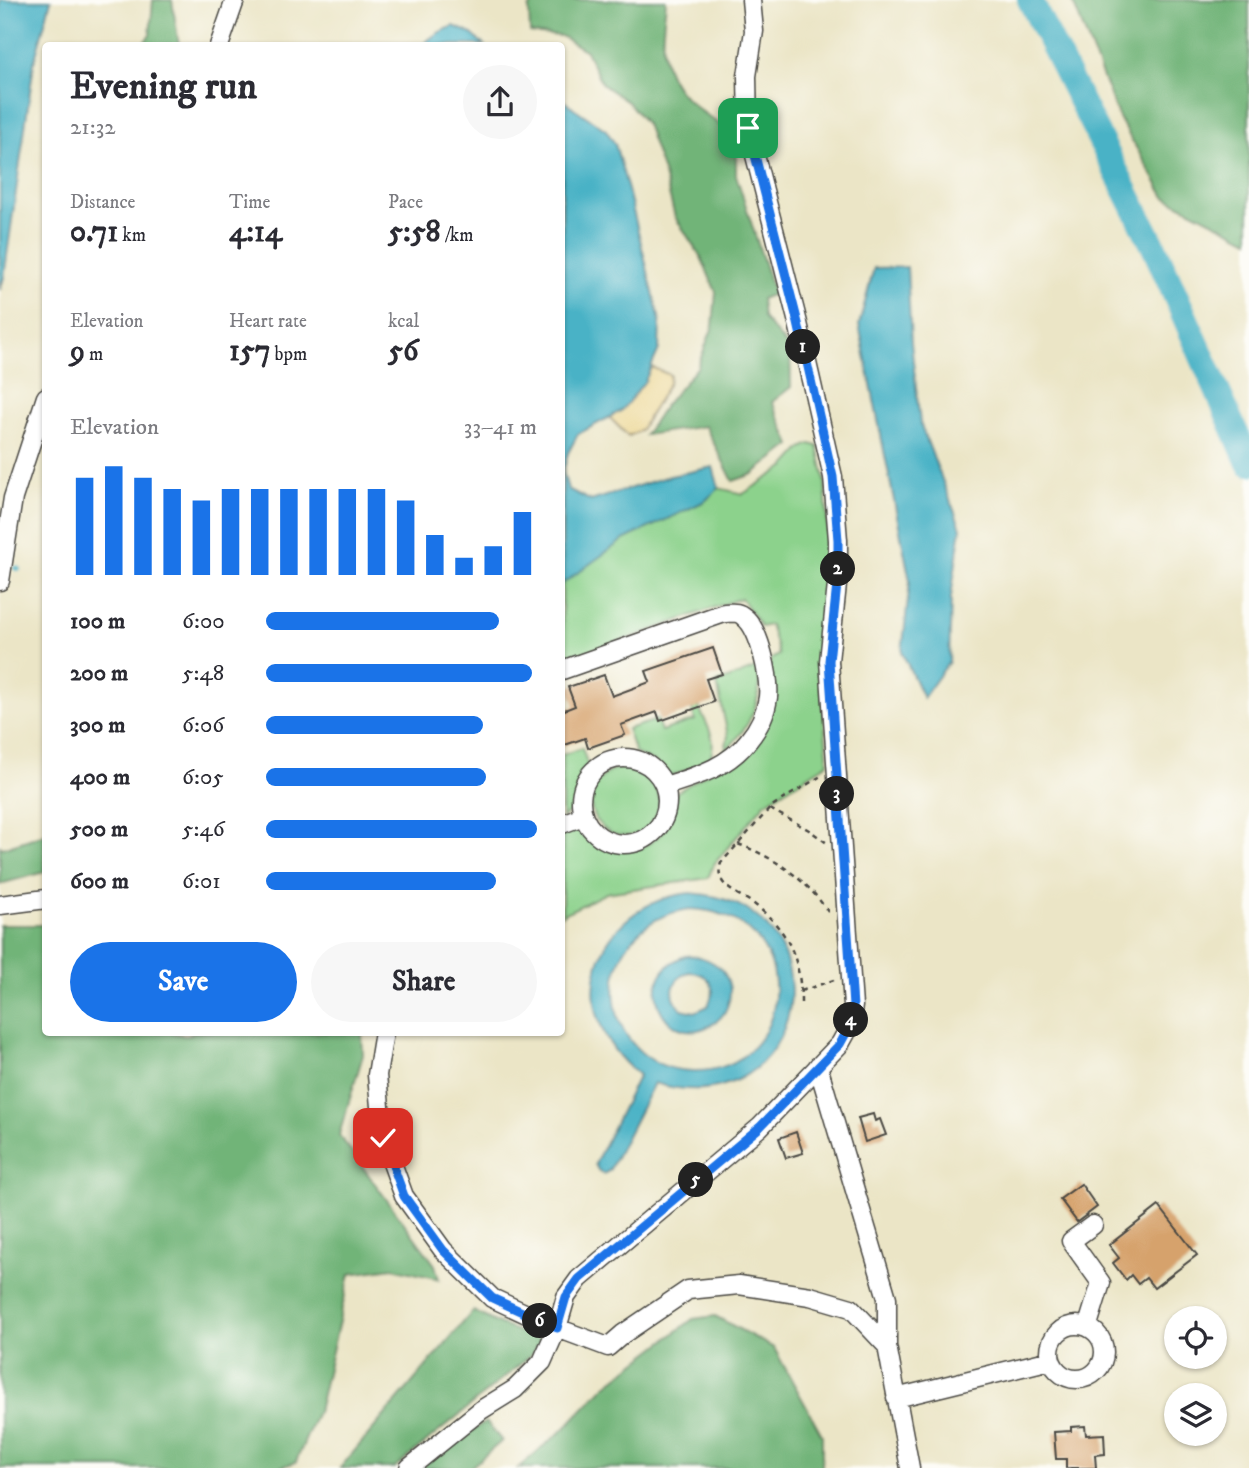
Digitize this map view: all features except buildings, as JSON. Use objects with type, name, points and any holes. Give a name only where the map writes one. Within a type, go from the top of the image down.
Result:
[{"type":"street","points":[[220,42],[235,0]]},
{"type":"street","points":[[410,1468],[481,1410],[515,1389],[542,1362],[557,1328],[566,1297],[579,1279],[760,1127],[840,1044],[850,1026],[853,1006],[829,661],[838,575],[833,477],[798,323],[748,128],[747,76],[754,31],[751,0]]},
{"type":"street","points":[[0,581],[13,498],[42,409]]},
{"type":"street","points":[[565,669],[724,614],[736,612],[751,624],[768,681],[768,696],[760,723],[750,740],[730,760],[713,770],[665,786]]},
{"type":"street","points":[[623,758],[649,765],[665,786],[668,801],[665,816],[657,829],[639,842],[616,844],[602,839],[591,829],[583,816],[580,803],[582,789],[597,767],[609,760],[623,758]]},
{"type":"street","points":[[565,823],[583,816]]},
{"type":"street","points":[[0,905],[42,900]]},
{"type":"street","points":[[383,1036],[377,1074],[383,1138],[404,1196],[443,1250],[492,1298],[557,1328],[608,1347],[688,1290],[739,1285],[810,1296],[851,1308],[887,1346]]},
{"type":"street","points":[[818,1066],[887,1298],[887,1346],[909,1468]]},
{"type":"street","points":[[1088,1325],[1101,1283],[1071,1241],[1093,1225]]},
{"type":"street","points":[[1072,1325],[1088,1325],[1102,1340],[1105,1349],[1101,1366],[1095,1373],[1078,1379],[1061,1374],[1051,1360],[1049,1351],[1056,1334],[1072,1325]]},
{"type":"street","points":[[896,1398],[1051,1360]]},
{"type":"path","points":[[801,1003],[797,962],[779,928],[753,903],[726,887],[719,878],[721,863],[770,809],[835,767]]},
{"type":"path","points":[[770,809],[809,830],[842,855]]},
{"type":"path","points":[[738,844],[764,853],[789,870],[809,888],[831,917]]},
{"type":"path","points":[[801,991],[850,974]]},
{"type":"green space","points":[[153,0],[172,0],[179,42],[144,42],[150,35]]},
{"type":"green space","points":[[535,0],[666,0],[663,50],[672,79],[689,101],[736,135],[736,175],[774,294],[761,299],[763,318],[790,349],[791,387],[772,402],[791,445],[753,474],[733,481],[705,426],[645,435],[665,405],[697,368],[713,326],[716,292],[701,257],[675,217],[646,124],[629,103],[602,84],[586,51],[561,36],[530,33],[529,9]]},
{"type":"green space","points":[[1072,0],[1249,0],[1249,240],[1165,197],[1119,118]]},
{"type":"green space","points":[[810,444],[818,446],[825,480],[830,574],[819,659],[828,763],[765,803],[714,864],[708,878],[606,893],[565,914],[565,829],[581,826],[599,842],[620,850],[648,844],[656,838],[668,823],[677,792],[755,743],[771,659],[779,655],[770,625],[761,627],[741,598],[565,661],[565,581],[623,540],[705,501],[719,488],[743,494],[786,466],[802,448]]},
{"type":"green space","points":[[758,667],[759,691],[753,713],[741,733],[725,751],[728,736],[717,683]]},
{"type":"green space","points":[[694,690],[712,739],[710,761],[669,777],[656,763],[635,753],[627,729],[657,720],[661,731],[695,720],[687,693]]},
{"type":"green space","points":[[582,748],[589,769],[579,784],[576,808],[565,816],[565,754]]},
{"type":"green space","points":[[625,768],[638,771],[649,778],[656,789],[659,802],[656,815],[649,826],[638,833],[625,836],[612,833],[601,826],[594,815],[591,802],[594,789],[601,778],[612,771]]},
{"type":"green space","points":[[42,835],[42,873],[0,884],[0,846],[2,848]]},
{"type":"green space","points":[[0,925],[42,925],[42,1036],[362,1036],[363,1055],[339,1135],[435,1265],[439,1279],[393,1268],[350,1274],[319,1407],[296,1462],[278,1468],[0,1468]]},
{"type":"green space","points":[[473,1311],[542,1340],[530,1356],[395,1468],[340,1468]]},
{"type":"green space","points":[[715,1316],[774,1348],[822,1435],[822,1468],[518,1468],[564,1429],[605,1386],[693,1319]]},
{"type":"green space","points":[[486,1422],[502,1441],[470,1468],[420,1468],[455,1440]]},
{"type":"sand","points":[[651,367],[670,375],[669,383],[640,431],[628,436],[609,417],[623,408],[634,395]]},
{"type":"water","points":[[0,0],[51,0],[34,63],[0,290]]},
{"type":"water","points":[[454,26],[472,34],[481,42],[426,42]]},
{"type":"water","points":[[565,102],[606,130],[615,144],[660,321],[659,349],[645,381],[621,411],[578,434],[565,464]]},
{"type":"water","points":[[907,267],[911,342],[920,423],[961,528],[951,597],[949,662],[923,698],[902,652],[910,581],[859,325],[874,268]]},
{"type":"water","points":[[713,467],[719,488],[705,501],[623,540],[565,582],[565,479],[568,489],[591,501],[666,477]]},
{"type":"water","points":[[690,893],[740,906],[773,933],[789,970],[789,1009],[775,1046],[748,1074],[707,1088],[654,1083],[609,1171],[603,1174],[595,1164],[639,1075],[614,1050],[600,1022],[594,993],[598,965],[610,940],[629,918],[656,902]],"holes":[[[690,909],[728,917],[755,936],[771,962],[775,992],[770,1021],[754,1047],[729,1064],[694,1071],[661,1064],[636,1047],[621,1023],[614,995],[618,967],[631,940],[655,920]]]},
{"type":"water","points":[[685,956],[695,956],[714,963],[721,970],[726,977],[730,996],[726,1010],[715,1023],[693,1030],[679,1028],[667,1019],[660,1008],[657,993],[659,979],[668,966]],"holes":[[[688,972],[708,980],[713,992],[708,1006],[695,1012],[682,1009],[673,994],[678,979]]]},
{"type":"waterway","points":[[1030,0],[1155,249],[1249,463]]},
{"type":"waterway","points":[[15,568],[19,569]]},
{"type":"route","points":[[383,1138],[404,1196],[443,1250],[492,1298],[557,1328],[566,1297],[579,1279],[760,1127],[840,1044],[850,1026],[853,1006],[829,661],[838,575],[833,477],[798,323],[748,128]]}]
